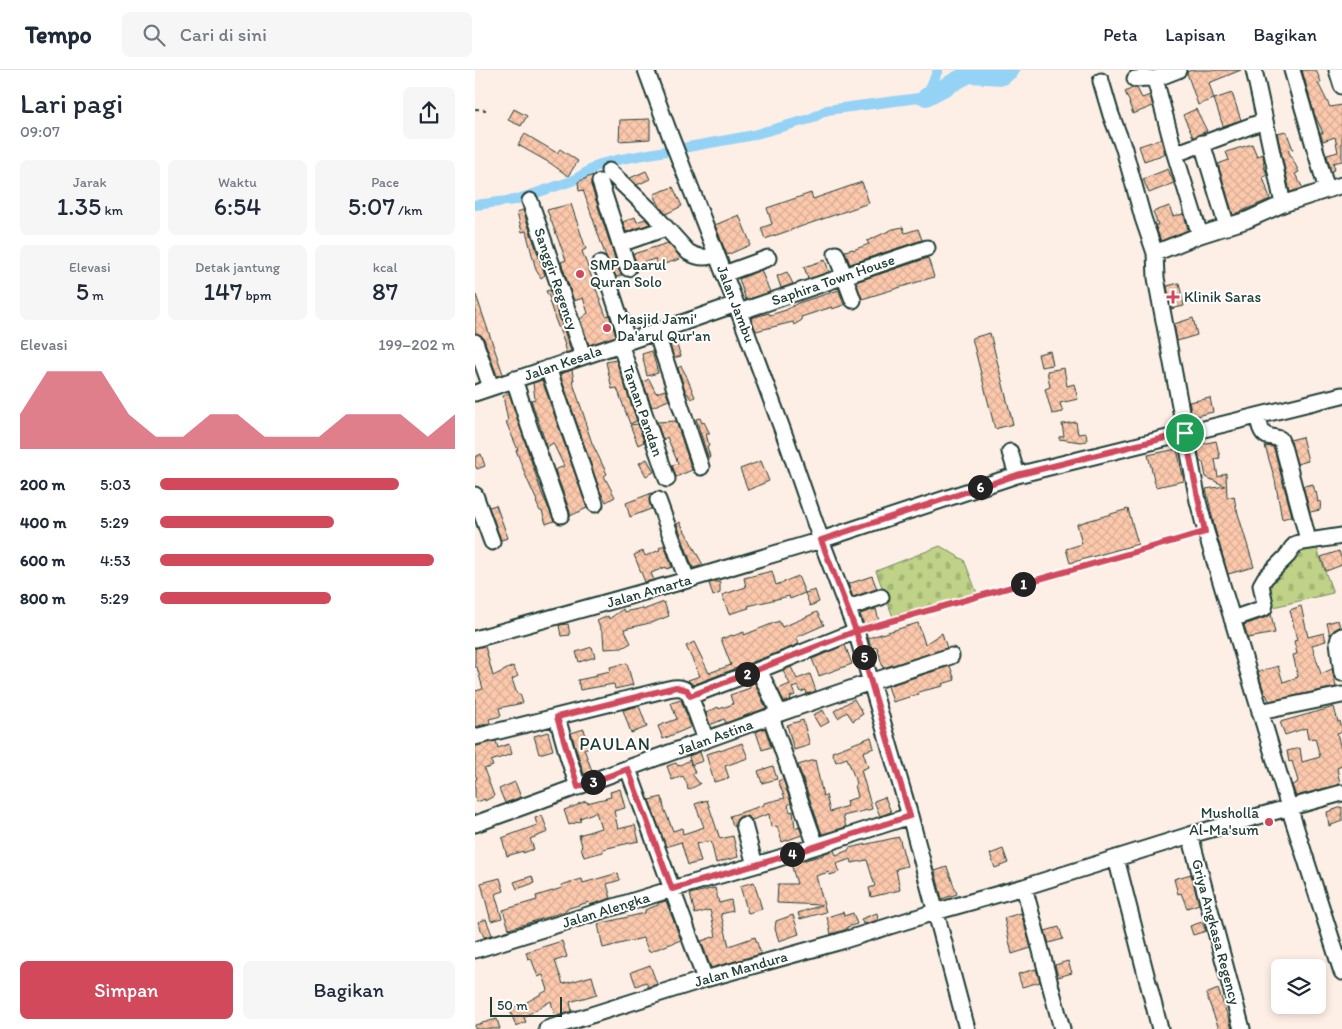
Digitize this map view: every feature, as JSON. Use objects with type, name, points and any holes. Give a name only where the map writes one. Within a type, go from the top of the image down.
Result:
[{"type":"street","name":"Jalan Jambu","points":[[646,70],[737,308],[856,631],[910,816],[967,1029]]},
{"type":"street","points":[[1135,79],[1155,79],[1178,70]]},
{"type":"street","points":[[1254,70],[1283,204]]},
{"type":"street","points":[[1292,70],[1327,190]]},
{"type":"street","points":[[1337,70],[1342,86]]},
{"type":"street","points":[[1155,79],[1175,154],[1201,235]]},
{"type":"street","points":[[1101,80],[1111,115],[1124,149],[1135,194],[1155,253],[1156,278],[1205,532],[1289,808],[1342,972]]},
{"type":"street","points":[[1175,154],[1265,121]]},
{"type":"street","points":[[1202,143],[1227,226]]},
{"type":"street","points":[[628,268],[620,244],[604,176],[650,210],[688,252],[702,258],[709,258],[716,254]]},
{"type":"street","points":[[1155,253],[1247,220],[1283,204],[1342,185]]},
{"type":"street","name":"Sanggir Regency","points":[[530,201],[583,356]]},
{"type":"street","points":[[620,244],[667,228]]},
{"type":"street","name":"Saphira Town House","points":[[737,308],[845,276],[927,248]]},
{"type":"street","points":[[836,254],[853,300]]},
{"type":"street","points":[[724,274],[768,258]]},
{"type":"street","name":"Taman Pandan","points":[[600,264],[607,278],[624,343],[667,479]]},
{"type":"street","name":"Jalan Kesala","points":[[475,393],[655,332],[737,308]]},
{"type":"street","points":[[655,332],[701,467]]},
{"type":"street","points":[[475,342],[491,388]]},
{"type":"street","points":[[548,368],[595,504]]},
{"type":"street","points":[[515,380],[529,426],[561,515]]},
{"type":"street","name":"Jalan Amarta","points":[[475,639],[687,580],[821,540],[1017,475],[1342,395]]},
{"type":"street","points":[[1258,416],[1261,430],[1264,434],[1280,438],[1306,532]]},
{"type":"street","points":[[1009,452],[1017,475]]},
{"type":"street","points":[[475,495],[492,542]]},
{"type":"street","points":[[658,500],[687,580]]},
{"type":"street","points":[[1232,619],[1264,608],[1262,582],[1281,564],[1296,544],[1342,536]]},
{"type":"street","points":[[848,608],[881,597]]},
{"type":"street","points":[[690,696],[856,631]]},
{"type":"street","points":[[1342,636],[1337,642],[1342,673]]},
{"type":"street","name":"Jalan Astina","points":[[475,824],[871,681],[951,656]]},
{"type":"street","points":[[759,670],[816,846]]},
{"type":"street","points":[[475,737],[676,687],[687,690],[706,740]]},
{"type":"street","points":[[1261,712],[1342,695]]},
{"type":"street","points":[[557,717],[578,787]]},
{"type":"street","points":[[628,769],[705,979]]},
{"type":"street","name":"Jalan Mandura","points":[[547,1029],[705,979],[838,942],[1190,836],[1342,793]]},
{"type":"street","name":"Jalan Alengka","points":[[475,950],[910,816]]},
{"type":"street","points":[[744,825],[755,865]]},
{"type":"street","name":"Griya Angkasa Regency","points":[[1190,836],[1242,1029]]},
{"type":"street","points":[[1116,858],[1160,1029]]},
{"type":"street","points":[[1024,887],[1062,1029]]},
{"type":"path","points":[[475,109],[486,110]]},
{"type":"path","points":[[856,631],[1205,532]]},
{"type":"green space","points":[[1315,543],[1333,593],[1269,608],[1267,580],[1294,550]]},
{"type":"green space","points":[[940,546],[964,560],[977,593],[893,617],[876,571]]},
{"type":"building","points":[[1192,70],[1241,70],[1209,83],[1214,99],[1198,105],[1187,73]]},
{"type":"building","points":[[1302,70],[1316,70],[1321,82],[1318,83],[1330,107],[1342,105],[1342,161],[1333,163],[1335,169],[1331,172],[1327,155],[1338,152],[1335,137],[1323,141],[1320,133],[1323,133],[1314,113]]},
{"type":"building","points":[[1137,88],[1142,98],[1150,95],[1153,106],[1133,114],[1125,92]]},
{"type":"building","points":[[1232,93],[1241,120],[1223,126],[1214,99]]},
{"type":"building","points":[[514,109],[527,116],[521,126],[508,120]]},
{"type":"building","points":[[1196,109],[1207,131],[1193,137],[1183,115]]},
{"type":"building","points":[[650,119],[650,139],[619,141],[620,120]]},
{"type":"building","points":[[1286,131],[1293,149],[1288,150],[1299,172],[1295,174],[1303,188],[1290,192],[1277,133]]},
{"type":"building","points":[[525,134],[557,153],[560,149],[578,161],[568,176],[550,163],[518,145]]},
{"type":"building","points":[[1161,139],[1165,154],[1144,161],[1139,146]]},
{"type":"building","points":[[1252,144],[1257,156],[1263,154],[1263,163],[1267,175],[1263,177],[1270,199],[1233,215],[1218,164],[1229,160],[1226,152]]},
{"type":"building","points":[[1168,169],[1174,183],[1149,193],[1143,179]]},
{"type":"building","points":[[646,171],[650,179],[637,185],[630,178]]},
{"type":"building","points":[[593,175],[591,185],[619,271],[622,275],[616,277],[606,257],[583,190],[579,191],[578,182]]},
{"type":"building","points":[[862,182],[869,203],[765,239],[761,228],[772,224],[767,208],[811,193],[813,199]]},
{"type":"building","points":[[673,187],[682,206],[666,214],[660,207],[654,194]]},
{"type":"building","points":[[571,204],[586,249],[582,251],[606,316],[609,315],[616,336],[589,345],[580,319],[588,313],[583,298],[574,301],[561,262],[566,260],[547,210]]},
{"type":"building","points":[[1169,206],[1173,216],[1184,214],[1188,230],[1161,241],[1155,225],[1158,225],[1153,212]]},
{"type":"building","points":[[523,210],[545,275],[541,278],[536,270],[526,231],[522,232],[517,212]]},
{"type":"building","points":[[739,215],[750,245],[727,255],[715,225]]},
{"type":"building","points":[[635,217],[637,222],[645,219],[650,224],[626,232],[623,222]]},
{"type":"building","points":[[903,227],[905,233],[918,229],[922,240],[850,264],[845,251],[869,244],[867,241],[893,229]]},
{"type":"building","points":[[668,243],[680,259],[658,266],[655,259],[637,264],[633,254]]},
{"type":"building","points":[[928,258],[934,277],[862,299],[856,282]]},
{"type":"building","points":[[825,260],[829,272],[808,279],[804,267]]},
{"type":"building","points":[[761,270],[770,292],[746,300],[739,279]]},
{"type":"building","points":[[787,272],[793,284],[781,288],[777,276]]},
{"type":"building","name":"Klinik Saras","points":[[1179,283],[1184,306],[1171,309],[1167,286]]},
{"type":"building","points":[[550,290],[571,351],[566,353],[565,345],[549,301],[551,301],[546,291]]},
{"type":"building","points":[[839,290],[844,305],[801,317],[802,320],[794,325],[793,322],[756,331],[751,318],[786,310],[798,303]]},
{"type":"building","points":[[476,295],[503,374],[497,376],[484,339],[481,335],[475,333]]},
{"type":"building","points":[[1193,318],[1197,335],[1177,341],[1174,324]]},
{"type":"building","points":[[990,333],[1013,424],[995,429],[972,338]]},
{"type":"building","points":[[676,343],[681,356],[674,358],[670,345]]},
{"type":"building","points":[[652,351],[658,373],[647,376],[642,354]]},
{"type":"building","points":[[1050,351],[1053,365],[1041,367],[1038,354]]},
{"type":"building","points":[[616,360],[637,421],[630,424],[617,388],[612,389],[606,362]]},
{"type":"building","points":[[681,366],[695,397],[691,399],[686,393],[678,368]]},
{"type":"building","points":[[1064,368],[1067,386],[1074,384],[1078,399],[1060,403],[1063,412],[1052,414],[1045,389],[1050,387],[1047,371]]},
{"type":"building","points":[[572,370],[574,380],[572,380],[592,443],[607,474],[604,476],[615,497],[606,502],[600,491],[560,374]]},
{"type":"building","points":[[649,379],[656,393],[665,390],[669,400],[652,407],[643,382]]},
{"type":"building","points":[[542,380],[587,508],[570,516],[555,470],[564,466],[553,443],[547,447],[531,400],[535,399],[533,383]]},
{"type":"building","points":[[509,393],[541,491],[554,521],[546,524],[506,422],[508,421],[503,396]]},
{"type":"building","points":[[1210,398],[1213,412],[1192,417],[1189,402]]},
{"type":"building","points":[[700,418],[710,434],[706,434],[710,457],[708,457],[696,419]]},
{"type":"building","points":[[676,421],[692,470],[676,477],[672,465],[678,463],[667,437],[663,440],[657,422]]},
{"type":"building","points":[[1076,422],[1078,434],[1086,433],[1087,441],[1059,439],[1059,437],[1064,436],[1062,424]]},
{"type":"building","points":[[638,424],[644,442],[638,445],[630,425]]},
{"type":"building","points":[[1302,437],[1308,461],[1297,464],[1290,440]]},
{"type":"building","points":[[1216,441],[1220,458],[1215,459],[1218,477],[1226,473],[1227,498],[1234,496],[1254,567],[1228,574],[1206,489],[1225,486],[1206,477],[1203,462],[1200,462],[1197,445]]},
{"type":"building","points":[[1265,446],[1273,447],[1274,449],[1292,516],[1282,519],[1275,480]]},
{"type":"building","points":[[1177,449],[1184,481],[1156,487],[1148,455]]},
{"type":"building","points":[[481,454],[485,466],[477,469],[475,457]]},
{"type":"building","points":[[647,459],[654,472],[646,476],[639,463]]},
{"type":"building","points":[[761,461],[769,481],[748,490],[740,469]]},
{"type":"building","points":[[1313,484],[1318,502],[1321,501],[1320,510],[1310,512],[1303,486]]},
{"type":"building","points":[[652,493],[649,499],[651,509],[630,517],[626,503]]},
{"type":"building","points":[[496,505],[508,538],[501,540],[489,507]]},
{"type":"building","points":[[1128,509],[1138,544],[1070,563],[1066,549],[1082,544],[1077,524]]},
{"type":"building","points":[[680,522],[703,565],[693,568],[677,524]]},
{"type":"building","points":[[664,545],[672,567],[667,569],[666,567],[651,573],[654,580],[645,582],[634,555],[643,551],[645,556],[660,550],[659,548]]},
{"type":"building","points":[[1339,551],[1342,565],[1326,571],[1321,557]]},
{"type":"building","points":[[772,571],[776,585],[798,576],[805,593],[790,599],[789,596],[748,606],[749,608],[729,614],[722,595],[746,587],[744,578]]},
{"type":"building","points":[[872,576],[877,589],[853,597],[848,584]]},
{"type":"building","points":[[720,582],[720,593],[713,596],[709,583]]},
{"type":"building","points":[[815,590],[819,602],[810,606],[805,593]]},
{"type":"building","points":[[664,602],[669,616],[654,622],[624,629],[631,643],[622,648],[604,649],[603,634],[597,621],[608,616],[609,619],[623,609],[624,612],[642,608],[643,610]]},
{"type":"building","points":[[1301,606],[1308,637],[1324,633],[1326,641],[1312,645],[1321,674],[1332,669],[1336,687],[1269,701],[1265,695],[1258,672],[1278,666],[1283,682],[1298,677],[1293,655],[1297,654],[1294,641],[1297,640],[1290,610]]},
{"type":"building","points":[[876,609],[879,621],[864,625],[860,614]]},
{"type":"building","points":[[817,612],[824,625],[797,637],[799,644],[693,685],[688,680],[700,676],[686,646],[694,642],[709,673],[731,665],[721,639],[744,632],[744,635],[779,621],[782,627]]},
{"type":"building","points":[[1271,614],[1275,633],[1248,638],[1244,625]]},
{"type":"building","points":[[1338,620],[1340,627],[1330,635],[1327,623]]},
{"type":"building","points":[[918,623],[925,644],[942,633],[947,648],[883,668],[877,647],[872,648],[868,638]]},
{"type":"building","points":[[568,624],[570,635],[561,636],[559,625]]},
{"type":"building","points":[[845,645],[852,664],[819,676],[812,659]]},
{"type":"building","points":[[485,646],[493,676],[513,666],[518,676],[512,679],[517,694],[520,694],[523,703],[499,708],[501,716],[489,719],[490,723],[475,727],[475,691],[483,689],[477,667],[475,667],[475,648]]},
{"type":"building","points":[[592,647],[595,657],[579,662],[576,652]]},
{"type":"building","points":[[627,663],[633,685],[615,689],[614,684],[580,690],[578,680],[597,676],[596,674],[611,671],[610,667]]},
{"type":"building","points":[[950,666],[955,680],[942,684],[943,686],[918,692],[919,694],[893,702],[888,686]]},
{"type":"building","points":[[791,667],[797,679],[810,674],[816,691],[807,694],[806,690],[801,692],[798,686],[792,688],[795,695],[790,697],[791,700],[784,702],[778,689],[790,684],[783,671]]},
{"type":"building","points":[[754,682],[766,708],[726,723],[724,719],[710,725],[706,713],[718,707],[719,709],[733,704],[730,695],[750,688],[749,684]]},
{"type":"building","points":[[854,699],[863,714],[853,721],[847,712],[838,718],[834,711]]},
{"type":"building","points":[[681,700],[691,727],[663,739],[658,726],[677,719],[671,703]]},
{"type":"building","points":[[639,706],[647,727],[631,733],[623,710]]},
{"type":"building","points":[[1334,707],[1338,722],[1340,721],[1342,728],[1342,732],[1337,733],[1342,753],[1342,766],[1337,768],[1340,784],[1296,796],[1292,785],[1298,781],[1292,761],[1289,762],[1287,751],[1300,748],[1302,762],[1320,757],[1315,738],[1308,739],[1306,728],[1285,735],[1280,722]]},
{"type":"building","points":[[823,710],[829,722],[820,727],[813,715]]},
{"type":"building","points":[[803,720],[810,745],[794,750],[787,725]]},
{"type":"building","points":[[765,728],[771,747],[762,750],[756,732]]},
{"type":"building","points":[[584,729],[589,747],[584,749],[592,771],[584,774],[571,733]]},
{"type":"building","points":[[548,732],[553,750],[539,754],[534,736]]},
{"type":"building","points":[[871,737],[874,748],[863,752],[868,767],[861,770],[872,809],[843,816],[846,827],[822,834],[798,765],[815,760],[823,796],[826,795],[830,812],[847,806],[846,801],[858,797],[855,785],[857,784],[847,758],[836,762],[832,752]]},
{"type":"building","points":[[496,741],[498,748],[509,744],[512,754],[491,761],[493,766],[484,769],[494,796],[485,801],[485,799],[477,802],[475,796],[475,780],[477,779],[475,773],[475,746]]},
{"type":"building","points":[[742,743],[748,758],[725,766],[729,778],[714,782],[706,754]]},
{"type":"building","points":[[700,752],[703,761],[691,765],[689,756]]},
{"type":"building","points":[[690,760],[695,773],[692,774],[700,784],[688,790],[683,776],[672,780],[667,766],[676,763],[678,766]]},
{"type":"building","points":[[773,766],[777,779],[762,783],[758,771]]},
{"type":"building","points":[[783,779],[791,803],[788,805],[790,812],[793,811],[795,828],[799,826],[802,835],[782,842],[777,826],[771,827],[769,814],[752,820],[747,816],[741,816],[737,819],[735,826],[733,826],[730,816],[764,805],[764,803],[785,798],[778,781]]},
{"type":"building","points":[[515,782],[521,797],[505,803],[499,789]]},
{"type":"building","points":[[620,789],[625,808],[614,811],[618,829],[635,825],[639,841],[603,849],[603,852],[584,857],[579,835],[601,828],[596,812],[580,818],[581,821],[569,825],[564,810],[586,801],[587,803],[611,797],[610,792]]},
{"type":"building","points":[[662,797],[673,831],[682,828],[683,834],[704,827],[695,804],[707,800],[720,839],[733,836],[738,857],[716,863],[711,841],[696,844],[701,862],[688,865],[681,842],[666,847],[649,800]]},
{"type":"building","points":[[885,797],[891,812],[880,816],[874,801]]},
{"type":"building","points":[[1342,807],[1342,821],[1329,826],[1327,812]]},
{"type":"building","points":[[542,815],[548,832],[530,839],[534,849],[507,856],[502,838],[537,825],[535,818]]},
{"type":"building","points":[[899,837],[907,866],[896,869],[900,890],[871,897],[869,888],[875,886],[867,860],[852,863],[851,859],[836,864],[839,872],[830,875],[829,872],[816,876],[826,912],[800,919],[798,913],[822,905],[777,903],[778,884],[797,884],[791,864],[834,850],[836,855],[849,850],[849,848]]},
{"type":"building","points":[[1003,849],[1008,863],[995,868],[990,854]]},
{"type":"building","points":[[947,867],[957,894],[942,899],[935,871]]},
{"type":"building","points":[[618,873],[620,880],[607,884],[611,898],[590,905],[589,902],[509,929],[503,910],[537,900],[536,896],[562,888],[561,885],[582,879],[583,883]]},
{"type":"building","points":[[1191,874],[1199,904],[1187,908],[1181,893],[1178,894],[1174,879]]},
{"type":"building","points":[[532,876],[534,883],[517,889],[514,882]]},
{"type":"building","points":[[500,878],[504,891],[495,894],[502,918],[491,921],[481,883]]},
{"type":"building","points":[[754,882],[762,909],[748,913],[740,886]]},
{"type":"building","points":[[715,888],[719,903],[731,900],[733,911],[721,914],[729,946],[755,937],[761,954],[711,968],[701,941],[716,936],[710,910],[695,914],[690,894]]},
{"type":"building","points":[[666,901],[681,940],[649,952],[643,938],[603,948],[598,924],[645,913],[645,910]]},
{"type":"building","points":[[843,912],[844,916],[853,913],[857,924],[831,934],[827,917]]},
{"type":"building","points":[[877,913],[878,920],[863,924],[861,919]]},
{"type":"building","points":[[1021,913],[1031,948],[1012,954],[1004,918]]},
{"type":"building","points":[[793,915],[799,934],[779,941],[775,929],[776,921]]},
{"type":"building","points":[[486,919],[492,935],[484,937],[478,922]]},
{"type":"building","points":[[1202,922],[1206,931],[1193,935],[1190,926]]},
{"type":"building","points":[[1059,927],[1063,939],[1049,943],[1045,931]]},
{"type":"building","points":[[562,941],[567,957],[555,961],[563,984],[592,976],[597,994],[570,1002],[572,1011],[555,1017],[551,1001],[524,1017],[526,1022],[516,1026],[509,1008],[520,1006],[548,990],[543,975],[538,977],[531,958],[528,959],[526,952]]},
{"type":"building","points":[[1068,961],[1072,973],[1058,977],[1055,965]]},
{"type":"building","points":[[650,965],[657,984],[648,987],[646,982],[636,986],[631,972]]},
{"type":"building","points":[[1036,969],[1040,982],[1022,987],[1018,974]]},
{"type":"building","points":[[1218,989],[1232,1029],[1219,1029],[1206,994]]},
{"type":"building","points":[[497,1019],[500,1029],[475,1029],[475,1025]]},
{"type":"waterway","points":[[475,205],[515,200],[572,181],[600,164],[616,160],[749,136],[810,119],[827,110],[926,97],[938,70]]},
{"type":"waterway","points":[[926,97],[969,74],[1003,76],[1010,70]]},
{"type":"place","name":"SMP Daarul Quran Solo","points":[[580,274]]},
{"type":"place","name":"Klinik Saras","points":[[1173,297]]},
{"type":"place","name":"Masjid Jami' Da'arul Qur'an","points":[[607,328]]},
{"type":"place","name":"Musholla Al-Ma'sum","points":[[1269,822]]},
{"type":"district","name":"PAULAN","points":[[615,744]]},
{"type":"route","points":[[1185,433],[1017,475],[821,540],[856,631],[910,816],[773,860],[672,889],[628,769],[578,787],[557,717],[676,687],[687,690],[690,696],[856,631],[1205,532],[1185,433]]}]
